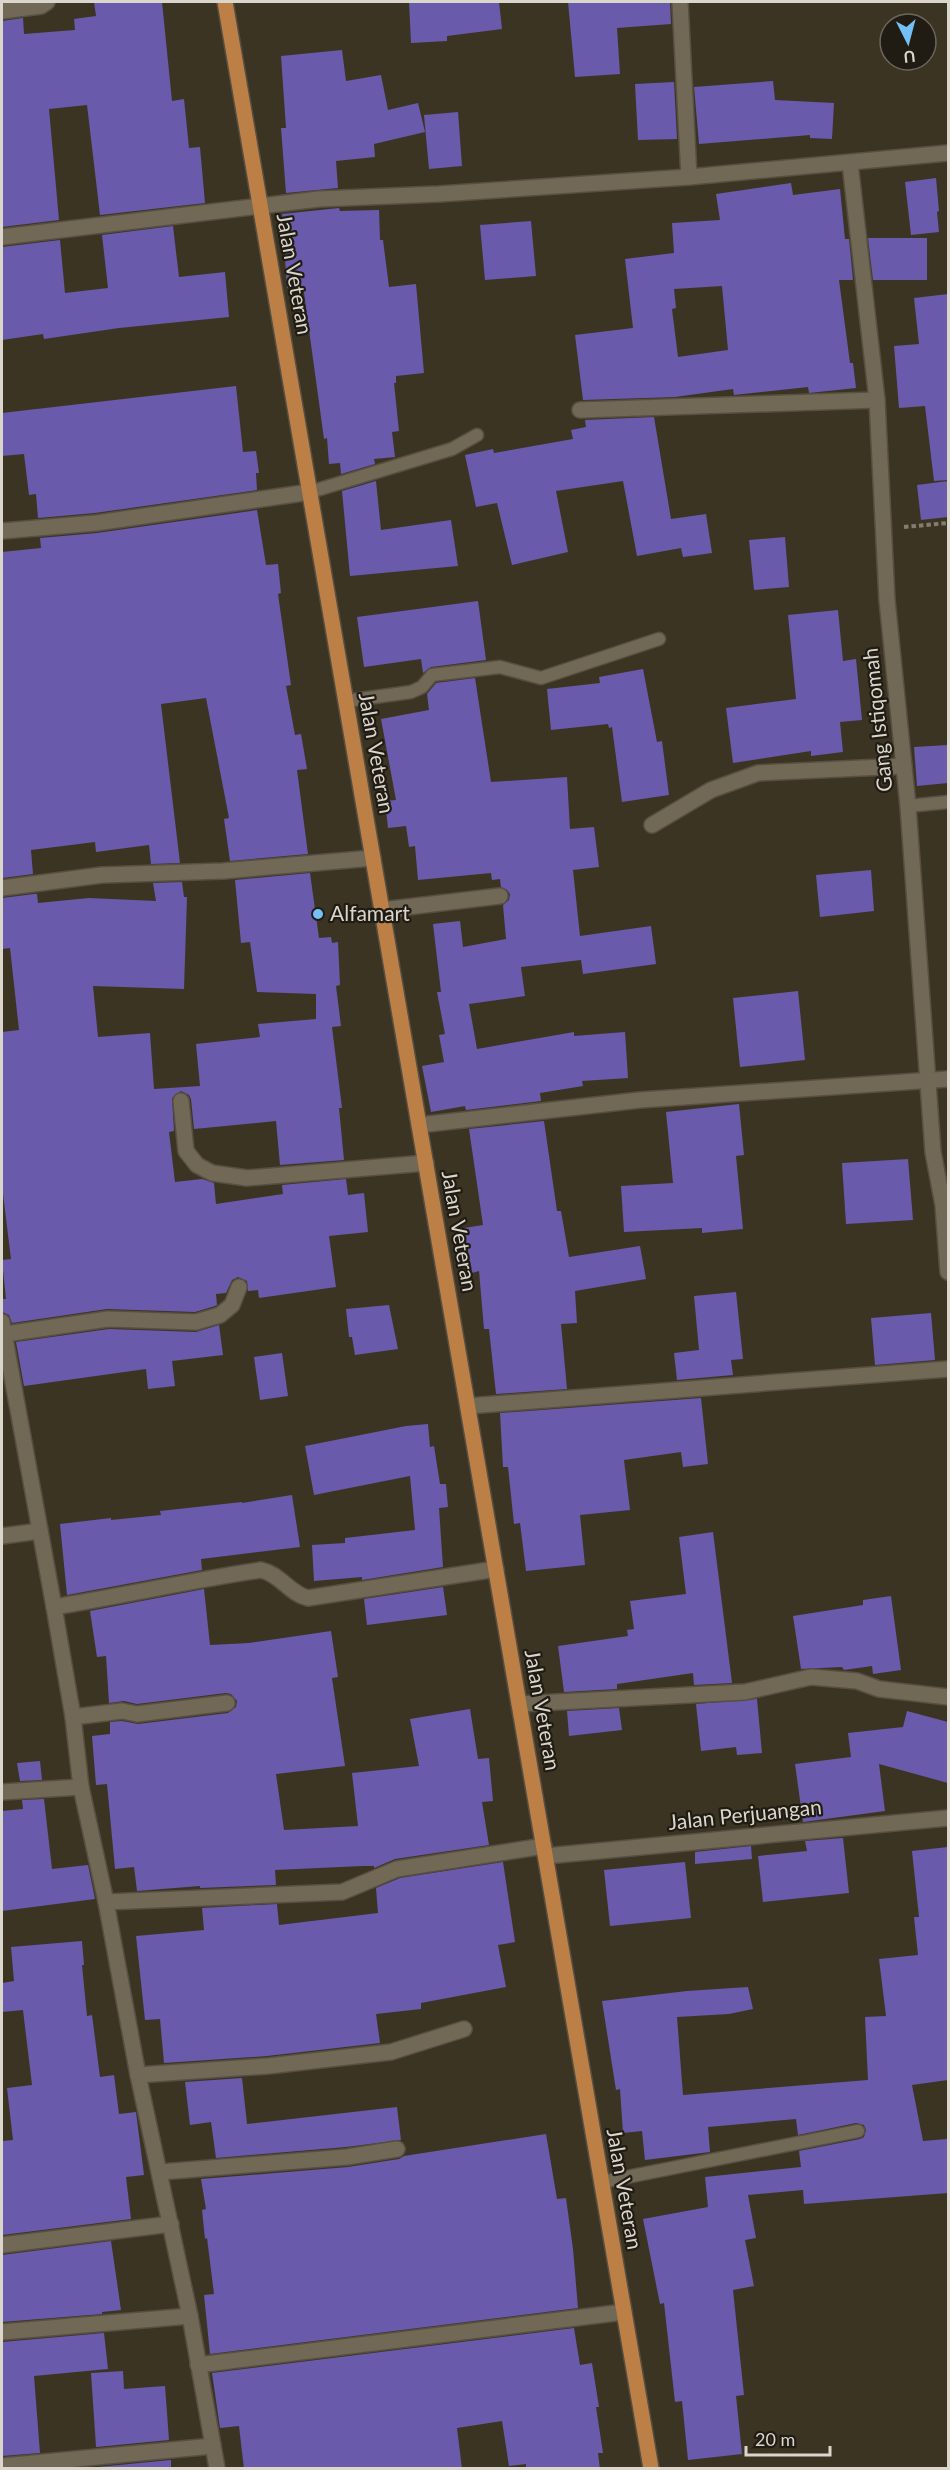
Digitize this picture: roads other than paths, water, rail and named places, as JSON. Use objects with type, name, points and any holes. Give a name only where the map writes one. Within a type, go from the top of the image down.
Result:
[{"type":"main road","name":"Jalan Veteran","points":[[225,2],[651,2469]]},
{"type":"street","points":[[2,11],[41,6],[47,2]]},
{"type":"street","points":[[680,2],[689,177]]},
{"type":"street","points":[[2,237],[319,199],[440,194],[689,177],[948,153]]},
{"type":"street","name":"Gang Istiqomah","points":[[850,163],[878,400],[887,600],[908,806],[933,1152],[946,1205],[948,1272]]},
{"type":"street","points":[[580,410],[878,400]]},
{"type":"street","points":[[2,531],[96,523],[310,492]]},
{"type":"street","points":[[652,825],[711,790],[758,773],[904,766]]},
{"type":"street","points":[[2,888],[102,876],[223,871],[373,858]]},
{"type":"street","points":[[382,910],[500,896]]},
{"type":"street","points":[[419,1125],[640,1100],[948,1079]]},
{"type":"street","points":[[181,1101],[186,1151],[197,1165],[212,1173],[248,1178],[426,1163]]},
{"type":"street","points":[[216,2469],[190,2316],[138,2074],[106,1902],[81,1787],[73,1717],[3,1328],[108,1319],[196,1322],[220,1315],[232,1305],[239,1287]]},
{"type":"street","points":[[468,1406],[948,1369]]},
{"type":"street","points":[[2,1536],[40,1531]]},
{"type":"street","points":[[54,1607],[261,1570],[272,1574],[299,1596],[308,1598],[496,1569]]},
{"type":"street","points":[[519,1704],[745,1692],[811,1677],[856,1681],[879,1689],[948,1697]]},
{"type":"street","points":[[73,1717],[122,1711],[136,1714],[227,1703]]},
{"type":"street","points":[[2,1792],[81,1787]]},
{"type":"street","name":"Jalan Perjuangan","points":[[106,1902],[342,1892],[397,1869],[545,1851],[948,1818]]},
{"type":"street","points":[[138,2074],[268,2066],[391,2052],[464,2029]]},
{"type":"street","points":[[160,2172],[347,2157],[397,2149]]},
{"type":"street","points":[[2,2245],[171,2224]]},
{"type":"street","points":[[198,2365],[624,2312]]},
{"type":"street","points":[[2,2332],[190,2316]]},
{"type":"street","points":[[2,2466],[213,2446]]},
{"type":"lane","points":[[310,492],[453,449],[477,435]]},
{"type":"lane","points":[[346,701],[411,692],[422,687],[432,675],[487,667],[500,667],[526,676],[541,678],[659,639]]},
{"type":"lane","points":[[908,806],[948,802]]},
{"type":"lane","points":[[602,2182],[858,2131]]},
{"type":"place","name":"Alfamart","points":[[318,914]]}]
